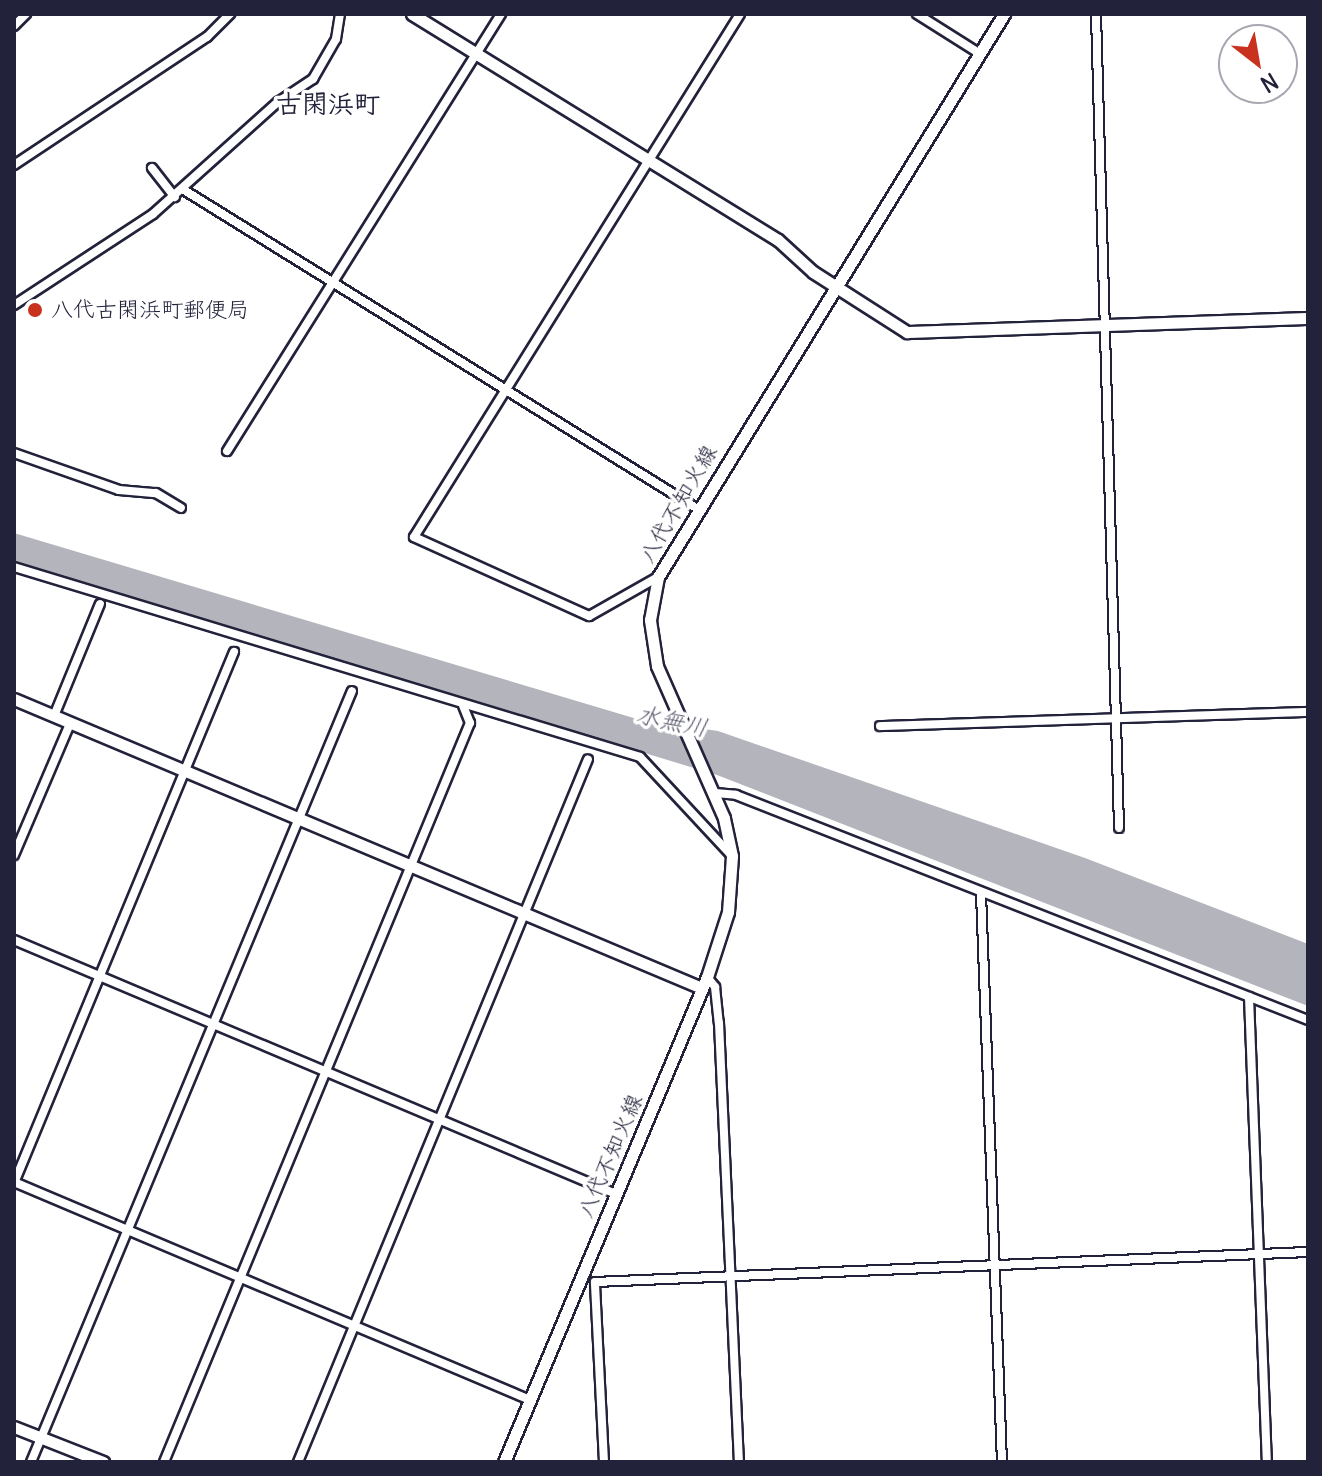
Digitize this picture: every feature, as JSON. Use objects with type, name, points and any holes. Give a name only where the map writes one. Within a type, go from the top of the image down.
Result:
[{"type":"main road","points":[[412,14],[778,240],[835,284],[907,332],[1308,318]]},
{"type":"main road","name":"八代不知火線","points":[[504,1462],[705,982],[728,912],[732,856],[714,790],[675,709],[652,633],[658,577],[696,508],[1004,14]]},
{"type":"main road","points":[[14,699],[525,913],[705,982]]},
{"type":"main road","points":[[14,1427],[103,1462]]},
{"type":"street","points":[[14,26],[26,14]]},
{"type":"street","points":[[14,165],[207,37],[230,14]]},
{"type":"street","points":[[14,305],[90,260],[175,197],[278,102],[313,79],[336,39],[340,14]]},
{"type":"street","points":[[227,451],[501,14]]},
{"type":"street","points":[[658,577],[643,580],[627,598],[589,616],[414,537],[740,14]]},
{"type":"street","points":[[917,14],[979,53]]},
{"type":"street","points":[[1096,14],[1101,326],[1119,828]]},
{"type":"street","points":[[152,168],[175,197]]},
{"type":"street","points":[[184,190],[696,508]]},
{"type":"street","points":[[14,453],[119,490],[156,493],[181,508]]},
{"type":"street","points":[[14,567],[463,706],[640,757],[732,856]]},
{"type":"street","points":[[54,716],[100,604]]},
{"type":"street","points":[[234,652],[14,1182],[530,1400]]},
{"type":"street","points":[[31,1462],[352,691]]},
{"type":"street","points":[[164,1462],[470,723],[463,706]]},
{"type":"street","points":[[880,726],[1308,712]]},
{"type":"street","points":[[14,855],[70,724]]},
{"type":"street","points":[[298,1462],[588,759]]},
{"type":"street","points":[[714,790],[736,795],[1308,1020]]},
{"type":"street","points":[[981,893],[1002,1462]]},
{"type":"street","points":[[14,940],[616,1194]]},
{"type":"street","points":[[705,982],[715,987],[719,1023],[739,1462]]},
{"type":"street","points":[[1249,997],[1267,1462]]},
{"type":"street","points":[[604,1462],[595,1282],[1308,1252]]},
{"type":"shaded area","points":[[14,533],[637,719],[718,731],[1085,858],[1308,944],[1308,1006],[717,775],[14,561]]},
{"type":"place","name":"八代古閑浜町郵便局","points":[[35,310]]},
{"type":"district","name":"古閑浜町","points":[[328,104]]},
{"type":"water label","name":"水無川","points":[[672,721]]}]
